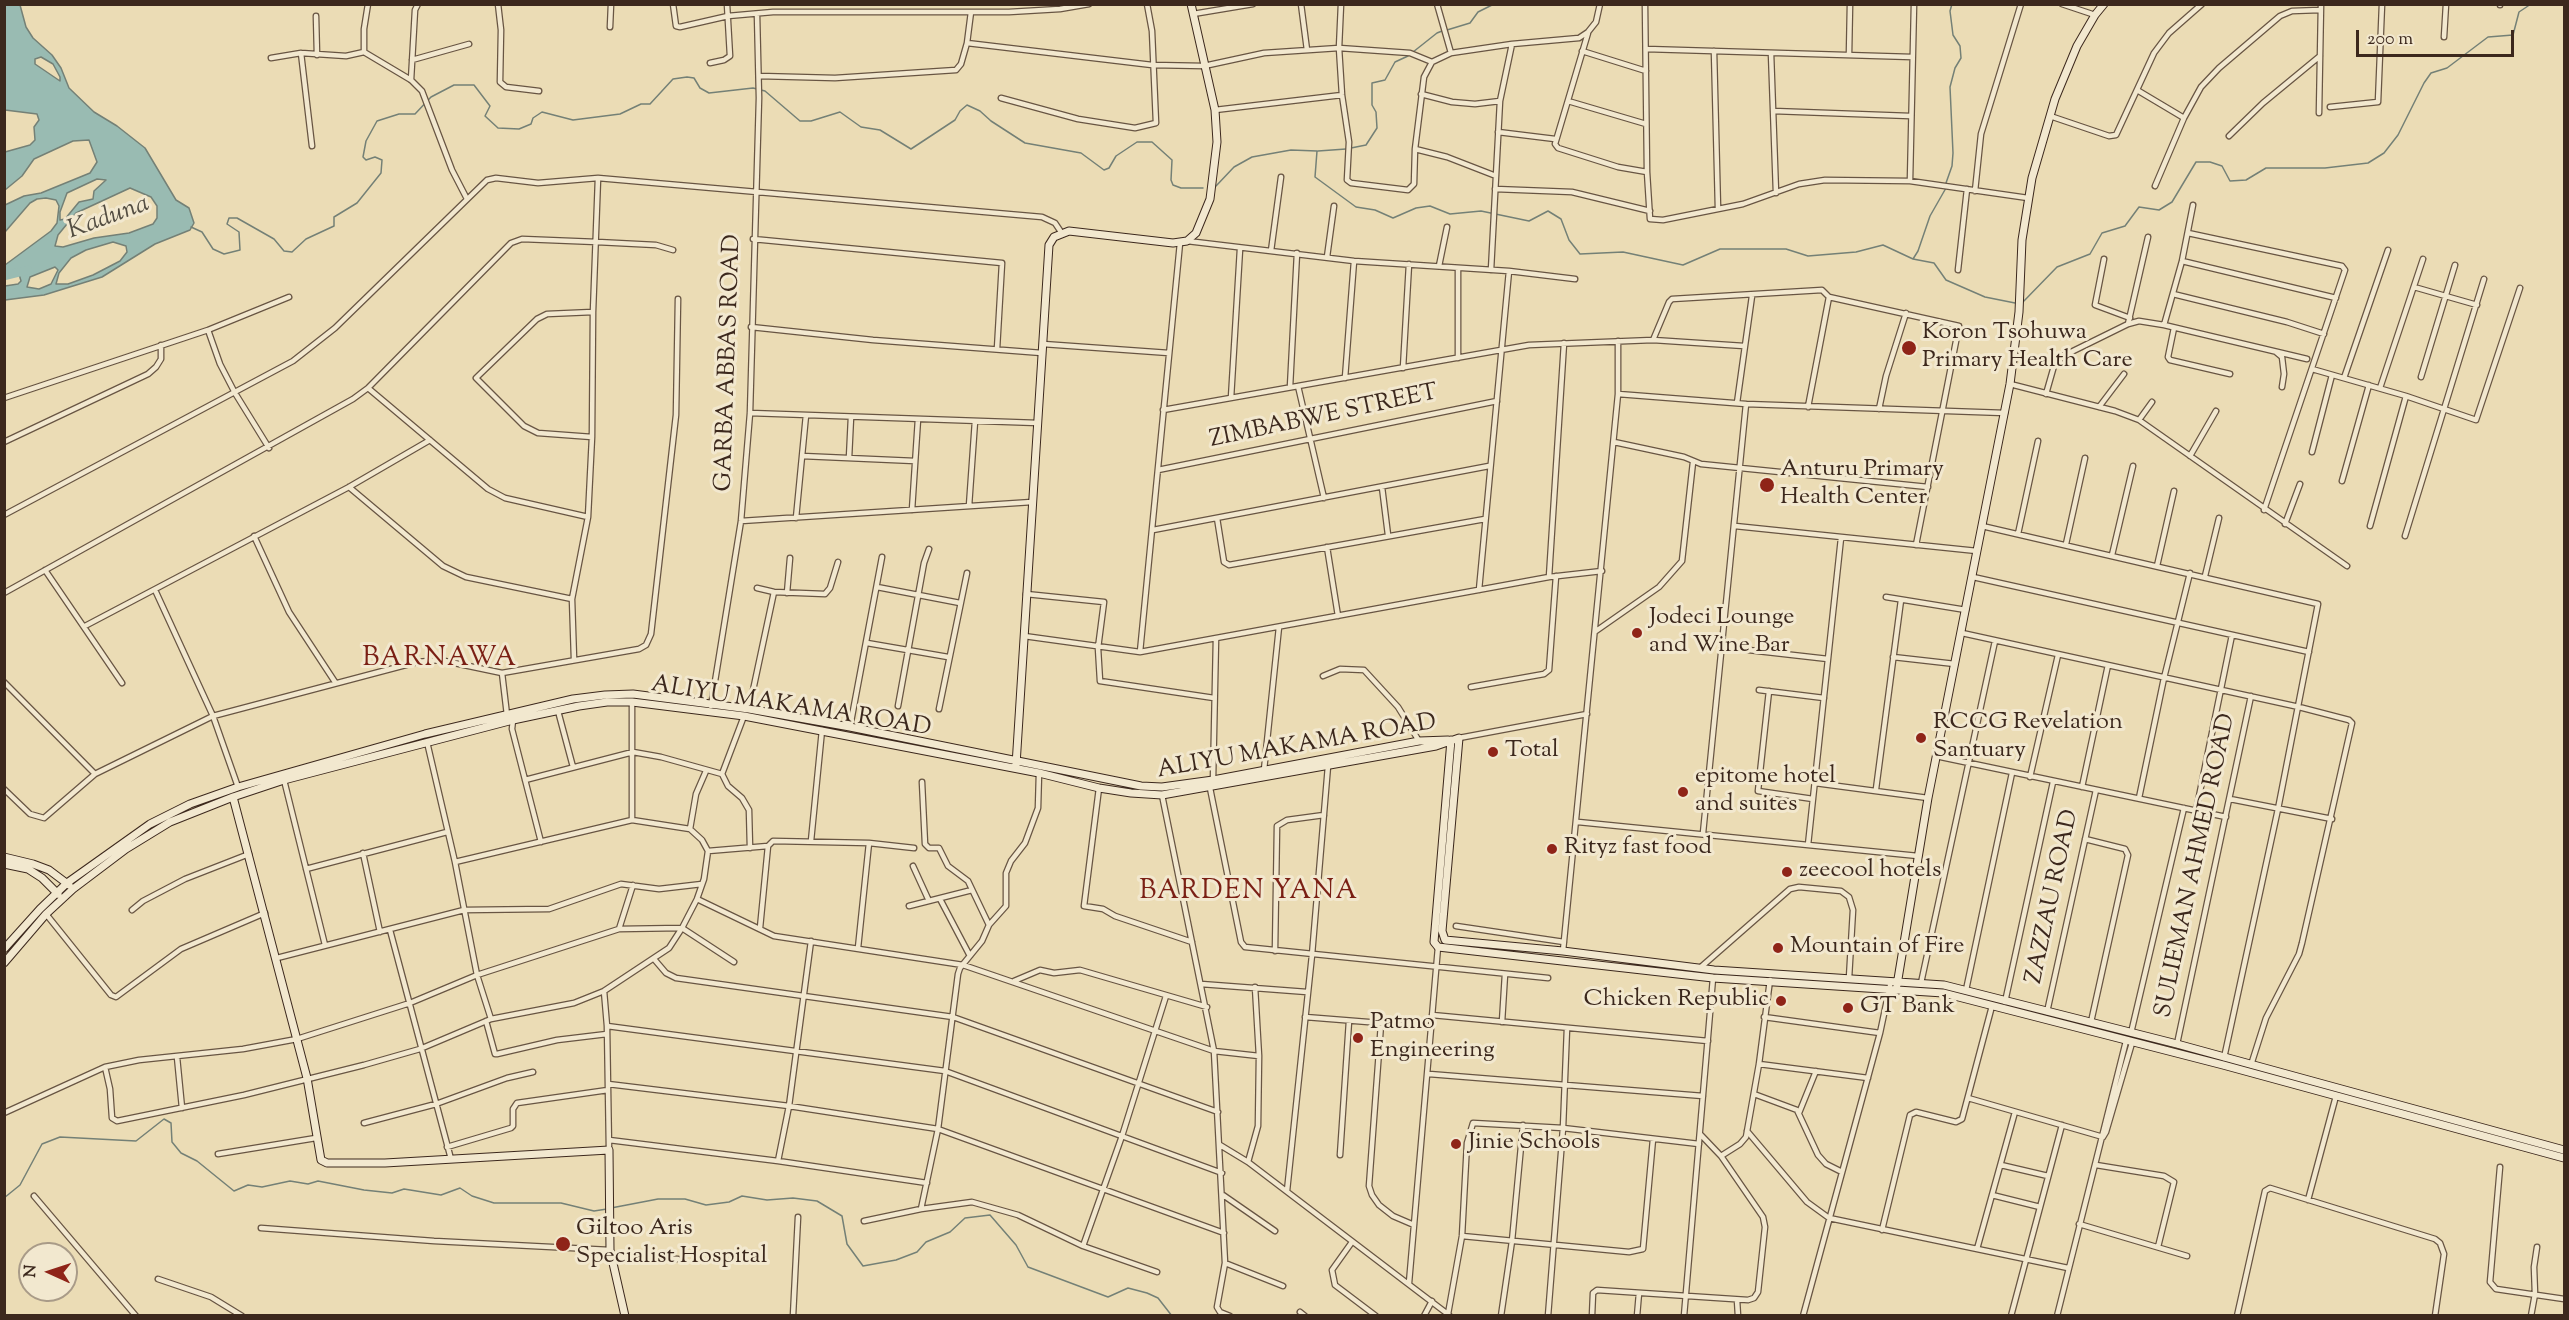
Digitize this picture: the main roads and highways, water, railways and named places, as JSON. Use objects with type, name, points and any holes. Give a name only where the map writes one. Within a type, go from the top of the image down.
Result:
[{"type":"water","points":[[5,4],[20,5],[26,27],[33,38],[52,55],[61,68],[69,88],[94,112],[117,126],[145,148],[176,200],[189,208],[194,223],[190,230],[155,244],[102,277],[44,295],[5,300],[5,286],[18,284],[21,281],[19,274],[5,276],[5,265],[51,231],[57,223],[59,206],[56,200],[37,199],[30,203],[5,232],[5,205],[90,173],[97,162],[89,140],[73,141],[34,159],[22,176],[5,190],[5,152],[30,145],[35,140],[34,127],[39,120],[37,114],[5,110]],"holes":[[[41,57],[53,64],[60,81],[35,64],[35,59]],[[97,179],[106,180],[94,191],[93,199],[79,202],[65,219],[60,220],[60,212],[67,193]],[[130,188],[151,197],[157,206],[157,218],[153,224],[129,233],[94,238],[63,247],[55,246],[58,235],[76,213]],[[113,242],[126,246],[127,252],[120,261],[93,275],[68,284],[56,284],[59,273],[71,258],[86,250]],[[55,267],[58,270],[51,284],[39,289],[27,287],[30,277]]]},
{"type":"waterway","points":[[1447,30],[1470,23],[1478,12],[1494,4]]},
{"type":"waterway","points":[[1946,183],[1952,166],[1953,153],[1950,87],[1955,68],[1961,58],[1960,46],[1953,35],[1950,11],[1952,4]]},
{"type":"waterway","points":[[2022,303],[2057,267],[2090,254],[2102,233],[2125,226],[2139,207],[2159,210],[2172,202],[2196,162],[2210,162],[2222,166],[2230,181],[2246,180],[2266,168],[2325,168],[2368,163],[2384,153],[2398,135],[2431,73],[2447,68],[2488,37],[2513,35],[2519,12],[2531,4]]},
{"type":"waterway","points":[[1351,148],[1366,145],[1377,128],[1376,112],[1372,105],[1372,83],[1385,80],[1395,62],[1408,56],[1442,31]]},
{"type":"waterway","points":[[191,227],[202,232],[213,249],[224,254],[240,250],[239,232],[227,224],[229,218],[237,218],[274,239],[284,251],[292,252],[306,239],[334,226],[334,217],[357,203],[381,173],[382,160],[375,157],[366,160],[363,157],[366,141],[377,121],[399,114],[415,114],[431,97],[454,85],[474,85],[490,106],[485,116],[498,128],[519,129],[531,124],[533,118],[542,112],[573,120],[620,114],[641,104],[650,104],[673,79],[687,77],[694,78],[700,88],[709,93],[753,88],[765,91],[800,121],[811,121],[840,112],[861,127],[880,130],[911,149],[955,120],[967,105],[980,111],[1025,143],[1081,153],[1104,170],[1109,168],[1116,156],[1137,142],[1152,142],[1172,160],[1173,185],[1181,188],[1203,188]]},
{"type":"waterway","points":[[1318,151],[1346,149]]},
{"type":"waterway","points":[[1216,186],[1234,167],[1252,157],[1291,150],[1317,151],[1315,177],[1356,207],[1375,210],[1393,218],[1416,208],[1430,206],[1450,214],[1481,211],[1529,221],[1548,211],[1561,219],[1569,240],[1580,254],[1623,252],[1683,265],[1720,249],[1786,249],[1808,256],[1856,252],[1883,245],[1913,259],[1934,263],[1946,280],[1985,297],[2015,303]]},
{"type":"waterway","points":[[1913,259],[1930,216],[1946,188]]},
{"type":"waterway","name":"Kaduna","points":[[4,276],[28,270]]},
{"type":"waterway","points":[[4,1198],[20,1185],[42,1144],[60,1137],[136,1141],[164,1119],[171,1123],[172,1142],[181,1153],[197,1161],[234,1191],[248,1185],[262,1187],[290,1181],[308,1184],[318,1181],[392,1193],[404,1189],[441,1195],[460,1188],[472,1196],[494,1203],[561,1203],[594,1211],[607,1209]]},
{"type":"waterway","points":[[611,1208],[658,1199],[685,1199],[706,1205],[729,1202],[742,1196],[767,1200],[793,1198],[817,1201],[842,1216],[847,1244],[863,1266],[896,1260],[917,1252],[926,1242],[950,1232],[965,1218],[990,1215],[1016,1245],[1028,1267],[1108,1297],[1128,1288],[1147,1293],[1158,1298],[1172,1316]]},
{"type":"place","name":"Koron Tsohuwa Primary Health Care","points":[[1909,348]]},
{"type":"place","name":"Anturu Primary Health Center","points":[[1767,485]]},
{"type":"place","name":"Jodeci Lounge and Wine Bar","points":[[1637,633]]},
{"type":"place","name":"RCCG Revelation Santuary","points":[[1921,738]]},
{"type":"place","name":"Total","points":[[1493,752]]},
{"type":"place","name":"epitome hotel and suites","points":[[1683,792]]},
{"type":"place","name":"Rityz fast food","points":[[1552,849]]},
{"type":"place","name":"zeecool hotels","points":[[1787,872]]},
{"type":"place","name":"Mountain of Fire","points":[[1778,948]]},
{"type":"place","name":"Chicken Republic","points":[[1781,1001]]},
{"type":"place","name":"GT Bank","points":[[1848,1008]]},
{"type":"place","name":"Patmo Engineering","points":[[1358,1038]]},
{"type":"place","name":"Jinie Schools","points":[[1456,1144]]},
{"type":"place","name":"Giltoo Aris Specialist Hospital","points":[[563,1244]]},
{"type":"district","name":"BARNAWA","points":[[440,660]]},
{"type":"district","name":"BARDEN YANA","points":[[1249,893]]}]
